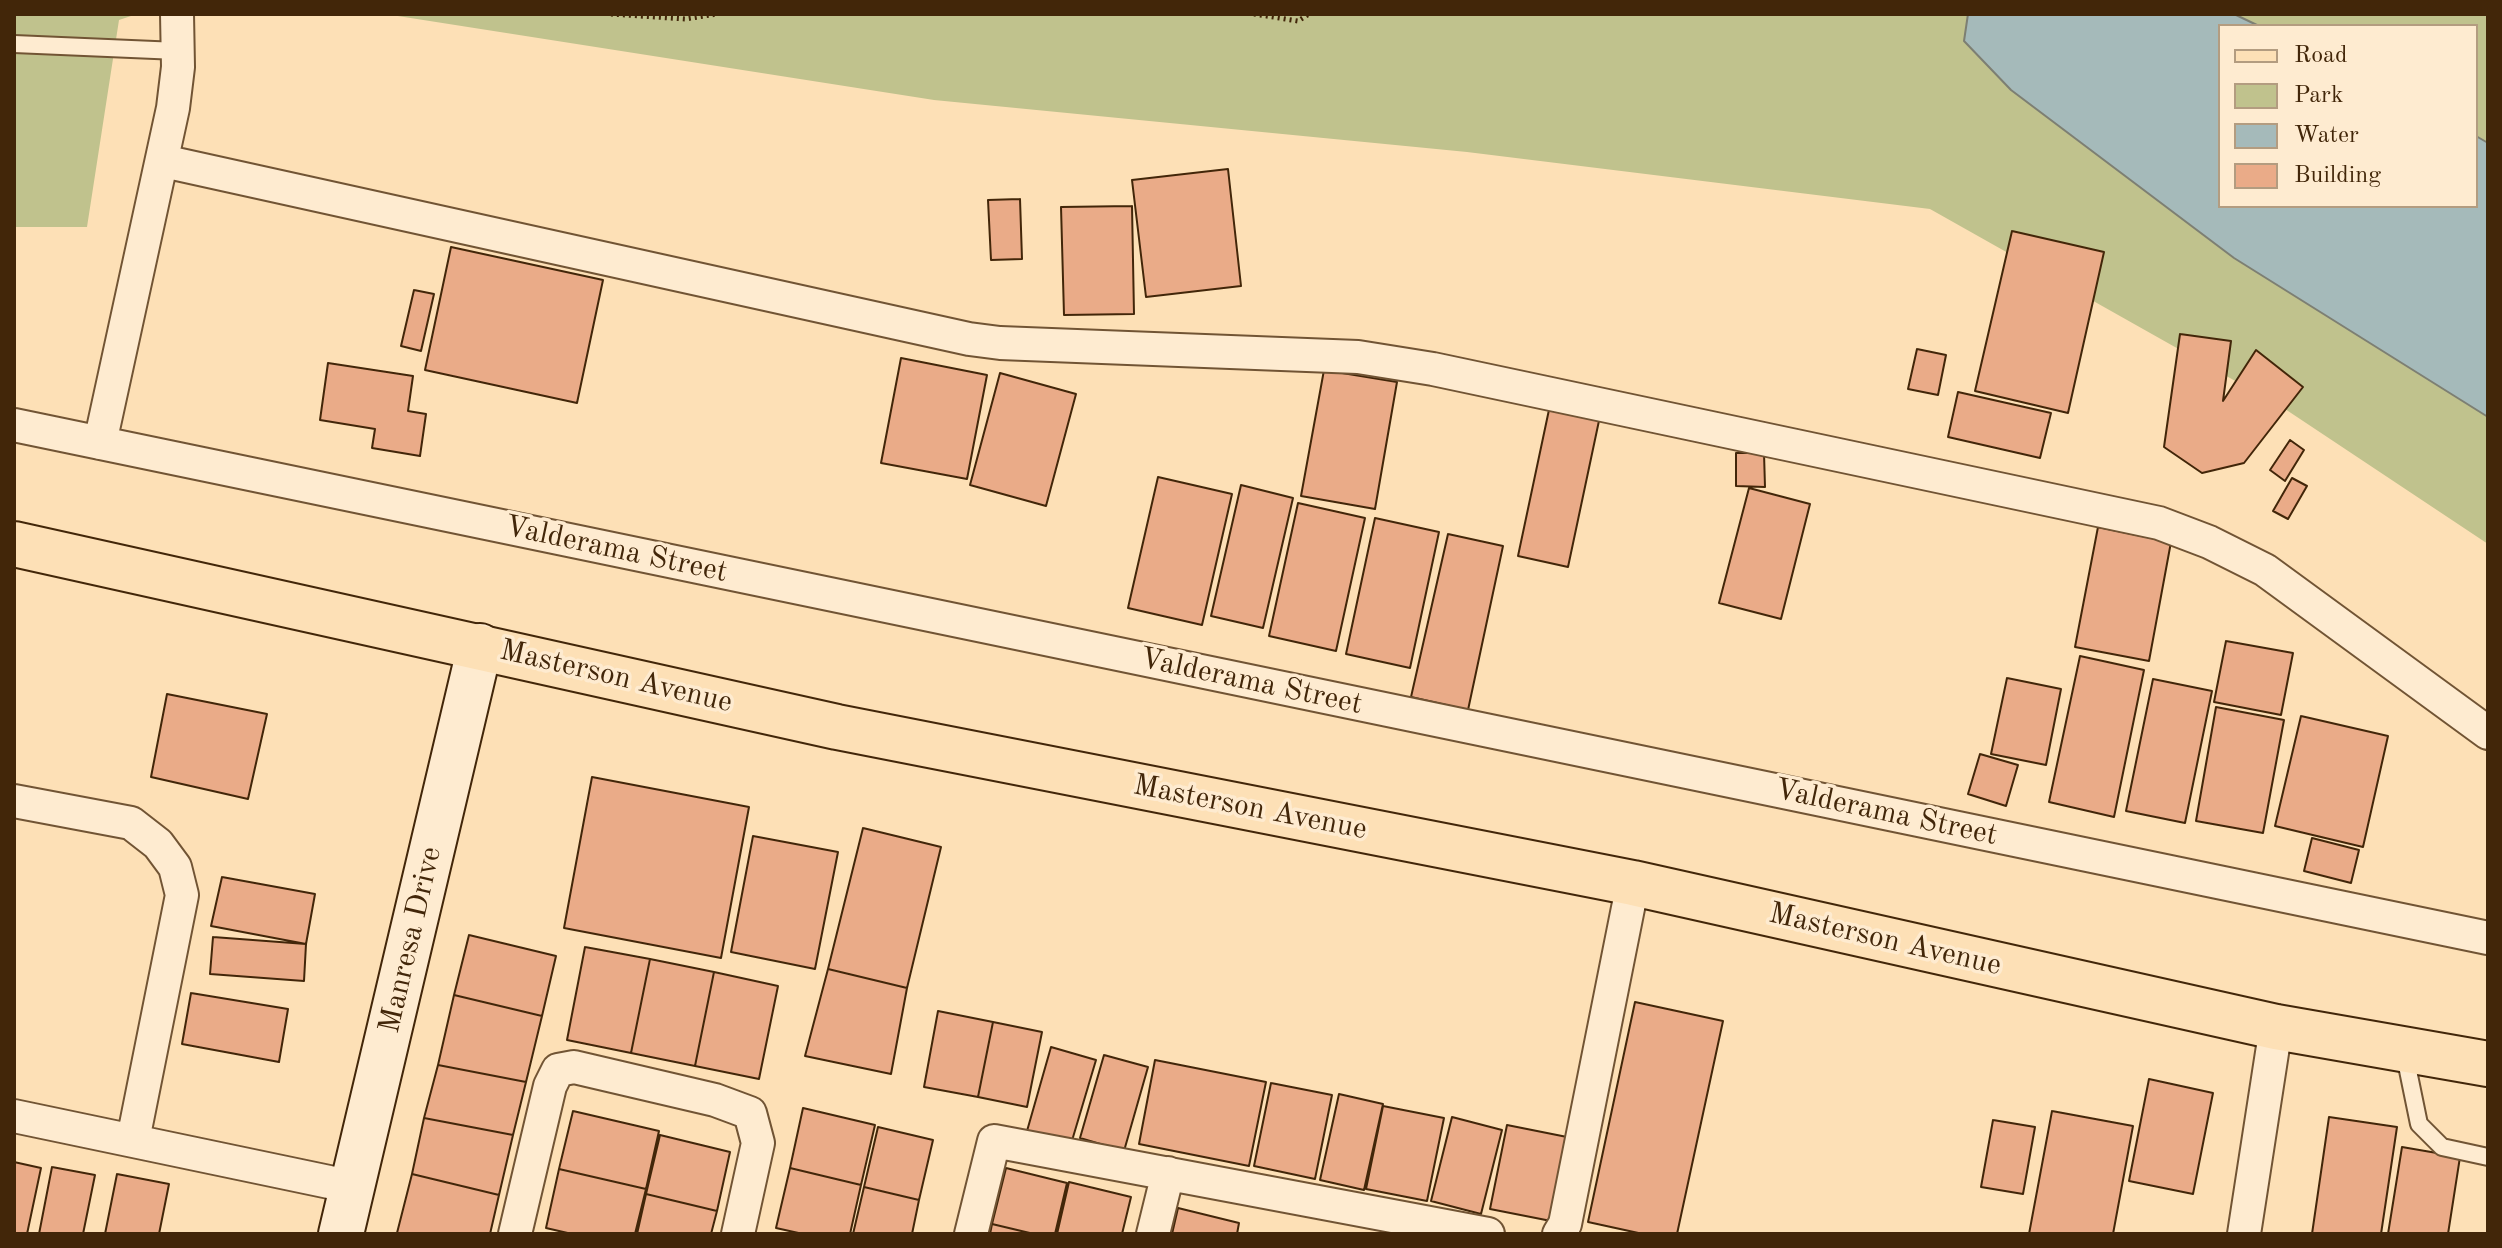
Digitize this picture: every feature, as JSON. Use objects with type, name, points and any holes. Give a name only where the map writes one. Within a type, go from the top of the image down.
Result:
[{"type":"main road","name":"Masterson Avenue","points":[[14,544],[837,727],[1633,883],[2276,1027],[2488,1064]]},
{"type":"street","points":[[100,443],[173,108],[178,51],[177,14]]},
{"type":"street","points":[[163,161],[969,339],[1358,357],[1433,369],[2159,523],[2209,542],[2265,570],[2488,733]]},
{"type":"street","name":"Valderama Street","points":[[14,425],[2488,938]]},
{"type":"street","name":"Manresa Drive","points":[[341,1234],[480,646]]},
{"type":"street","points":[[14,801],[131,823],[158,844],[175,867],[182,895],[133,1140]]},
{"type":"street","points":[[1559,1234],[1565,1224],[1633,883]]},
{"type":"street","points":[[2244,1234],[2276,1027]]},
{"type":"street","points":[[515,1234],[550,1086],[558,1070],[574,1067],[715,1100],[750,1113],[758,1143],[738,1234]]},
{"type":"street","points":[[14,1116],[353,1187]]},
{"type":"street","points":[[971,1234],[994,1141],[1168,1173],[1344,1222],[1488,1234]]},
{"type":"street","points":[[1153,1234],[1168,1173]]},
{"type":"lane","points":[[14,44],[178,51]]},
{"type":"lane","points":[[2404,1049],[2419,1124],[2442,1147],[2488,1157]]},
{"type":"path","points":[[611,14],[685,19],[717,14]]},
{"type":"path","points":[[1254,14],[1298,21],[1309,14]]},
{"type":"green space","points":[[14,14],[137,14],[119,20],[87,227],[14,227]]},
{"type":"green space","points":[[385,14],[2488,14],[2488,544],[2285,409],[1930,209],[1467,152],[934,100]]},
{"type":"water","points":[[1968,14],[2234,14],[2255,24],[2218,24],[2218,208],[2478,208],[2478,137],[2488,143],[2488,417],[2234,258],[2011,90],[1964,41]]},
{"type":"building","points":[[1228,169],[1241,286],[1146,297],[1132,180]]},
{"type":"building","points":[[1020,199],[1022,259],[991,260],[988,200]]},
{"type":"building","points":[[1132,206],[1134,314],[1064,315],[1061,207]]},
{"type":"building","points":[[2012,231],[2104,252],[2068,413],[1975,391]]},
{"type":"building","points":[[451,247],[603,280],[577,403],[425,370]]},
{"type":"building","points":[[414,290],[434,294],[421,351],[401,346]]},
{"type":"building","points":[[2180,334],[2231,341],[2223,401],[2256,350],[2303,387],[2244,463],[2202,473],[2164,447]]},
{"type":"building","points":[[1917,349],[1946,355],[1938,395],[1908,389]]},
{"type":"building","points":[[901,358],[987,375],[967,479],[881,463]]},
{"type":"building","points":[[328,363],[413,376],[408,411],[426,414],[420,456],[372,448],[375,429],[320,420]]},
{"type":"building","points":[[1324,370],[1397,382],[1375,509],[1301,496]]},
{"type":"building","points":[[1000,373],[1076,394],[1046,506],[970,485]]},
{"type":"building","points":[[1958,392],[2051,413],[2040,458],[1948,437]]},
{"type":"building","points":[[1550,405],[1600,416],[1568,567],[1518,556]]},
{"type":"building","points":[[2290,440],[2304,450],[2285,481],[2270,470]]},
{"type":"building","points":[[1736,453],[1764,453],[1765,487],[1736,486]]},
{"type":"building","points":[[1158,477],[1232,494],[1202,625],[1128,608]]},
{"type":"building","points":[[2292,478],[2307,486],[2288,519],[2273,511]]},
{"type":"building","points":[[1241,485],[1293,498],[1263,628],[1211,616]]},
{"type":"building","points":[[1749,488],[1810,504],[1781,619],[1719,603]]},
{"type":"building","points":[[1298,503],[1365,518],[1336,651],[1269,636]]},
{"type":"building","points":[[1375,518],[1439,532],[1410,668],[1346,654]]},
{"type":"building","points":[[2098,527],[2171,542],[2149,661],[2075,647]]},
{"type":"building","points":[[1448,534],[1503,546],[1468,710],[1411,697]]},
{"type":"building","points":[[2226,641],[2293,653],[2281,715],[2214,702]]},
{"type":"building","points":[[2080,656],[2144,670],[2114,817],[2049,802]]},
{"type":"building","points":[[2007,678],[2061,689],[2046,765],[1991,754]]},
{"type":"building","points":[[2153,679],[2212,691],[2185,823],[2126,811]]},
{"type":"building","points":[[167,694],[267,714],[248,799],[151,777]]},
{"type":"building","points":[[2216,707],[2284,720],[2263,833],[2196,821]]},
{"type":"building","points":[[2301,716],[2388,736],[2363,847],[2275,826]]},
{"type":"building","points":[[1980,754],[2018,765],[2006,806],[1968,794]]},
{"type":"building","points":[[592,777],[749,807],[721,958],[564,928]]},
{"type":"building","points":[[863,828],[941,847],[907,988],[828,969]]},
{"type":"building","points":[[753,836],[838,852],[815,969],[731,952]]},
{"type":"building","points":[[2312,838],[2359,850],[2351,883],[2304,871]]},
{"type":"building","points":[[222,877],[315,894],[306,944],[211,926]]},
{"type":"building","points":[[469,935],[556,956],[542,1016],[454,995]]},
{"type":"building","points":[[213,937],[306,944],[304,981],[210,974]]},
{"type":"building","points":[[585,947],[650,959],[631,1053],[567,1040]]},
{"type":"building","points":[[650,959],[714,972],[695,1066],[631,1053]]},
{"type":"building","points":[[828,969],[907,988],[891,1074],[805,1056]]},
{"type":"building","points":[[714,972],[778,986],[759,1079],[695,1066]]},
{"type":"building","points":[[191,993],[288,1009],[279,1062],[182,1044]]},
{"type":"building","points":[[454,995],[542,1016],[526,1082],[438,1065]]},
{"type":"building","points":[[1635,1002],[1723,1021],[1677,1234],[1643,1234],[1588,1222]]},
{"type":"building","points":[[938,1011],[993,1022],[978,1097],[924,1087]]},
{"type":"building","points":[[993,1022],[1042,1032],[1027,1107],[978,1097]]},
{"type":"building","points":[[1051,1047],[1096,1060],[1071,1144],[1027,1131]]},
{"type":"building","points":[[1104,1055],[1148,1067],[1124,1151],[1080,1138]]},
{"type":"building","points":[[1155,1060],[1266,1082],[1249,1166],[1139,1144]]},
{"type":"building","points":[[438,1065],[526,1082],[513,1135],[424,1118]]},
{"type":"building","points":[[2149,1079],[2213,1093],[2193,1194],[2129,1181]]},
{"type":"building","points":[[1271,1083],[1332,1095],[1315,1179],[1254,1166]]},
{"type":"building","points":[[1339,1094],[1383,1104],[1364,1190],[1320,1180]]},
{"type":"building","points":[[1383,1106],[1444,1118],[1427,1201],[1366,1189]]},
{"type":"building","points":[[803,1108],[875,1125],[861,1185],[790,1168]]},
{"type":"building","points":[[573,1111],[659,1131],[646,1189],[559,1169]]},
{"type":"building","points":[[2052,1111],[2133,1126],[2113,1234],[2029,1234]]},
{"type":"building","points":[[1452,1117],[1502,1130],[1481,1214],[1431,1201]]},
{"type":"building","points":[[2329,1117],[2397,1127],[2381,1234],[2312,1234]]},
{"type":"building","points":[[424,1118],[513,1135],[499,1195],[412,1174]]},
{"type":"building","points":[[1993,1120],[2035,1127],[2023,1194],[1981,1187]]},
{"type":"building","points":[[1507,1125],[1567,1137],[1551,1221],[1490,1209]]},
{"type":"building","points":[[878,1127],[933,1140],[919,1200],[864,1187]]},
{"type":"building","points":[[660,1135],[730,1152],[717,1211],[646,1194]]},
{"type":"building","points":[[2402,1147],[2460,1157],[2448,1234],[2388,1234]]},
{"type":"building","points":[[14,1162],[41,1168],[27,1234],[14,1234]]},
{"type":"building","points":[[52,1167],[95,1175],[83,1234],[39,1234]]},
{"type":"building","points":[[790,1168],[861,1185],[850,1234],[803,1234],[776,1228]]},
{"type":"building","points":[[1006,1168],[1067,1183],[1055,1234],[1034,1234],[992,1224]]},
{"type":"building","points":[[559,1169],[646,1189],[635,1234],[572,1234],[546,1228]]},
{"type":"building","points":[[117,1174],[169,1184],[159,1234],[105,1234]]},
{"type":"building","points":[[412,1174],[499,1195],[490,1234],[397,1233]]},
{"type":"building","points":[[1069,1182],[1131,1197],[1122,1234],[1057,1234]]},
{"type":"building","points":[[864,1187],[919,1200],[912,1234],[853,1234]]},
{"type":"building","points":[[646,1194],[717,1211],[711,1234],[637,1234]]},
{"type":"building","points":[[1178,1208],[1239,1223],[1237,1234],[1172,1234]]},
{"type":"building","points":[[992,1224],[1034,1234],[990,1234]]}]
